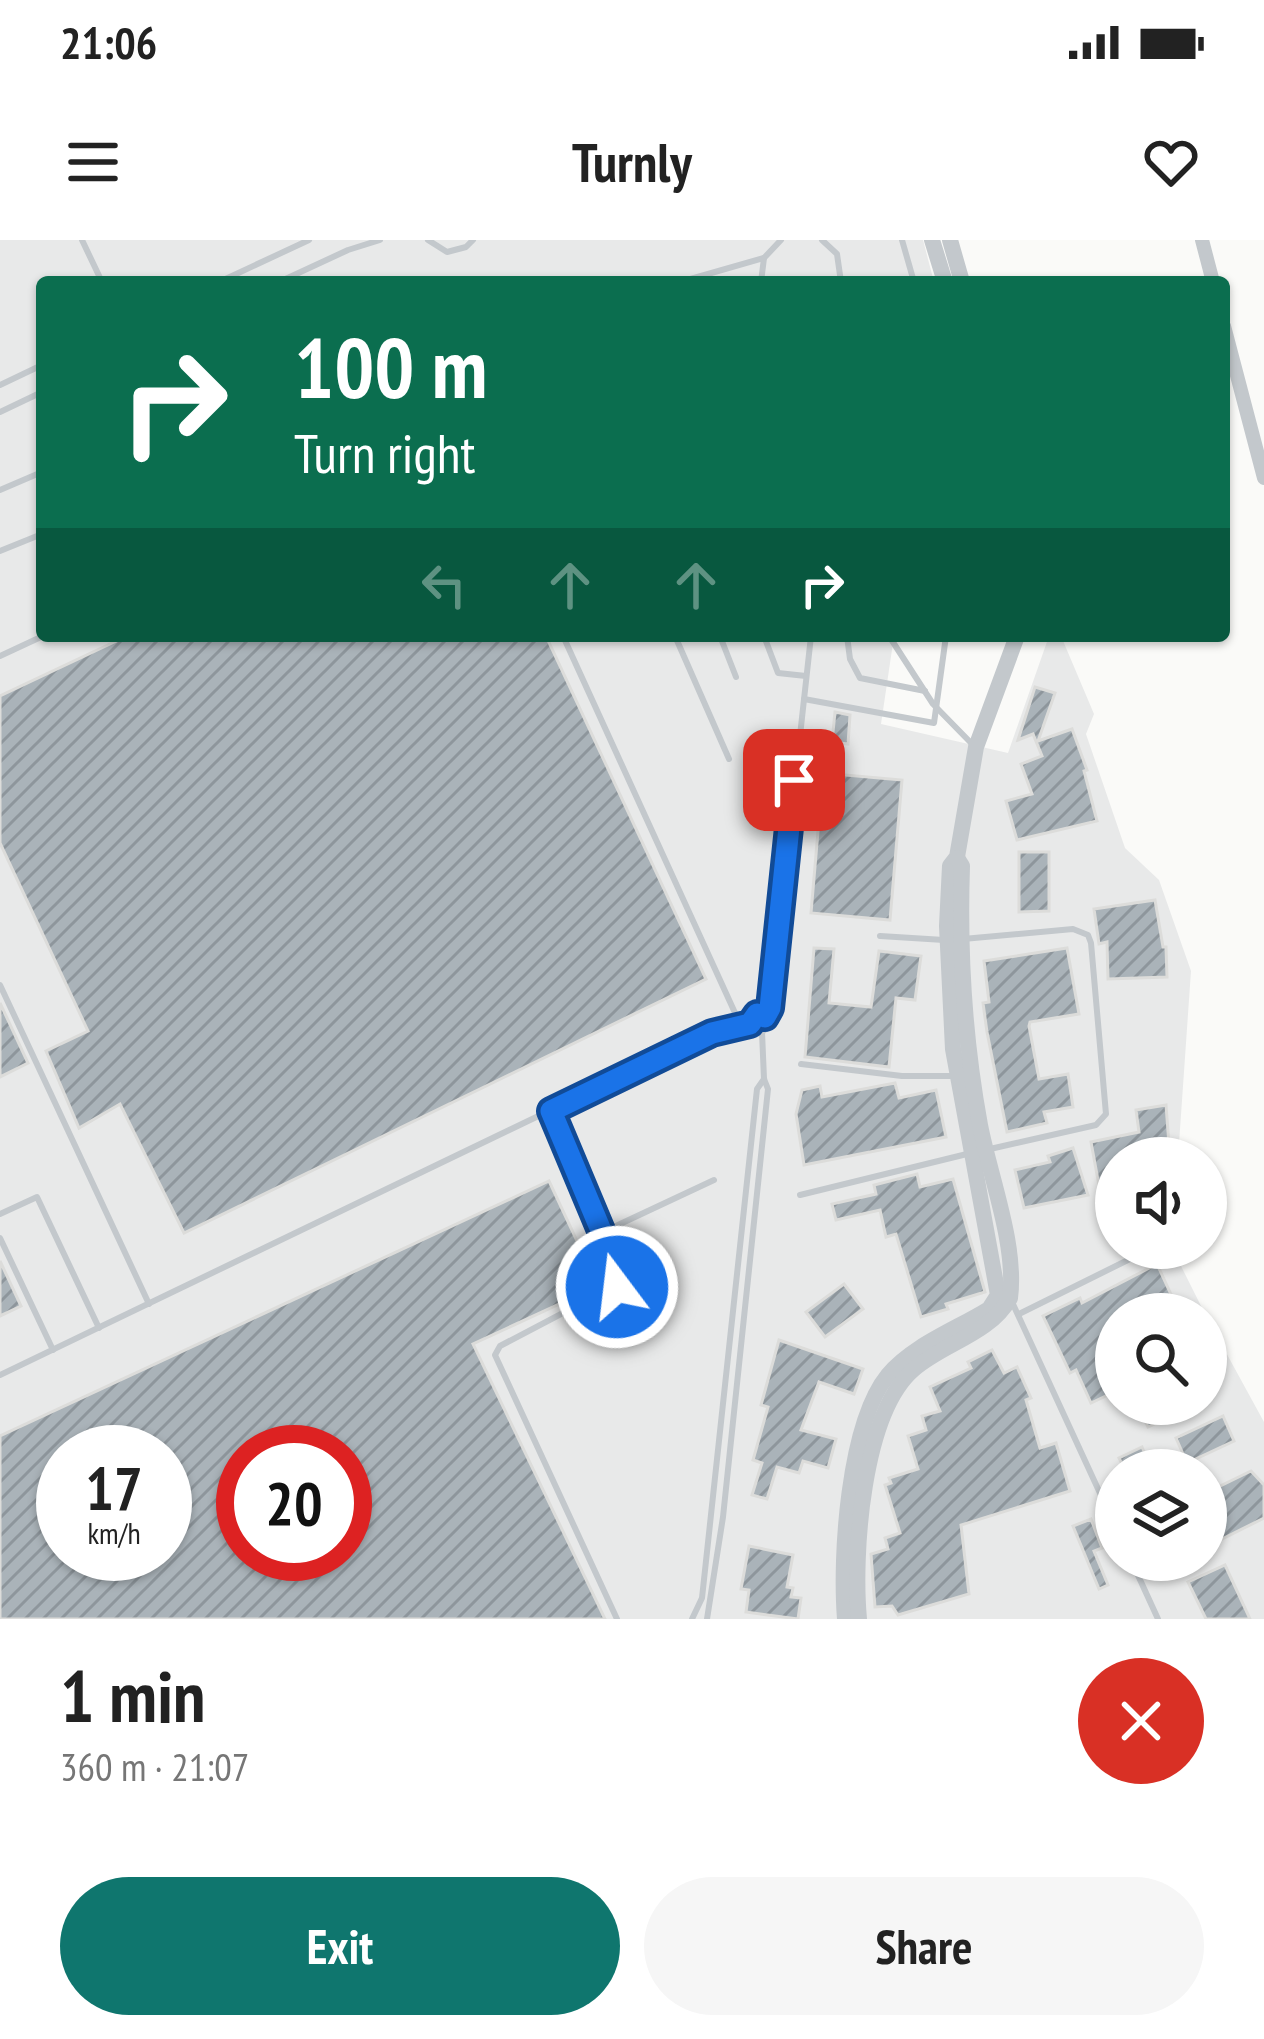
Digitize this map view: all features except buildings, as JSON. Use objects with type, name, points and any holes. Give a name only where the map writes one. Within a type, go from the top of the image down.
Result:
[{"type":"street","points":[[932,240],[943,276]]},
{"type":"street","points":[[950,240],[960,276]]},
{"type":"street","points":[[1202,240],[1211,276]]},
{"type":"street","points":[[1230,349],[1264,478]]},
{"type":"street","points":[[1010,1300],[964,1074],[950,866],[957,857],[976,747],[1015,642]]},
{"type":"street","points":[[845,1619],[846,1516],[876,1396],[889,1373],[911,1354],[1010,1300]]},
{"type":"street","points":[[859,1619],[856,1556],[868,1479],[891,1398],[912,1370],[993,1320],[1010,1300]]},
{"type":"lane","points":[[82,240],[99,276]]},
{"type":"lane","points":[[232,276],[309,240]]},
{"type":"lane","points":[[293,276],[380,240]]},
{"type":"lane","points":[[428,240],[447,251],[466,247],[473,240]]},
{"type":"lane","points":[[701,276],[764,258],[781,240]]},
{"type":"lane","points":[[822,240],[837,254],[841,276]]},
{"type":"lane","points":[[902,240],[912,276]]},
{"type":"lane","points":[[762,276],[764,258]]},
{"type":"lane","points":[[0,385],[36,368]]},
{"type":"lane","points":[[0,412],[36,395]]},
{"type":"lane","points":[[0,490],[36,475]]},
{"type":"lane","points":[[0,551],[36,536]]},
{"type":"lane","points":[[0,656],[36,639]]},
{"type":"lane","points":[[566,642],[746,1025],[762,1032]]},
{"type":"lane","points":[[678,642],[729,759]]},
{"type":"lane","points":[[722,642],[736,677]]},
{"type":"lane","points":[[766,642],[778,673],[806,676]]},
{"type":"lane","points":[[706,1619],[723,1517],[768,1089],[762,1032],[770,1008],[810,642]]},
{"type":"lane","points":[[849,642],[860,678],[925,692]]},
{"type":"lane","points":[[893,642],[937,709],[976,747]]},
{"type":"lane","points":[[804,699],[934,723],[945,642]]},
{"type":"lane","points":[[800,1195],[1096,1125],[1106,1114],[1088,935],[1073,928],[953,939],[880,936]]},
{"type":"lane","points":[[0,985],[149,1304]]},
{"type":"lane","points":[[0,1375],[712,1033],[746,1025],[754,1015],[765,1017]]},
{"type":"lane","points":[[801,1064],[902,1076],[964,1074]]},
{"type":"lane","points":[[692,1619],[705,1577],[757,1089],[764,1079]]},
{"type":"lane","points":[[551,1111],[621,1278],[617,1287],[500,1346],[495,1355],[616,1619]]},
{"type":"lane","points":[[602,1232],[714,1180]]},
{"type":"lane","points":[[0,1214],[37,1197],[98,1328]]},
{"type":"lane","points":[[0,1238],[53,1350]]},
{"type":"lane","points":[[1095,1483],[1010,1300],[1098,1269]]},
{"type":"lane","points":[[1141,1581],[1158,1619]]},
{"type":"shaded area","points":[[0,240],[923,240],[932,276],[36,276],[36,642],[893,642],[881,724],[1008,753],[1047,642],[1064,642],[1094,714],[1086,734],[1125,848],[1159,880],[1191,971],[1179,1137],[1095,1137],[1095,1269],[1182,1269],[1194,1293],[1095,1293],[1095,1425],[1227,1425],[1227,1354],[1264,1422],[1264,1619],[0,1619]]},
{"type":"route","points":[[617,1287],[621,1278],[551,1111],[712,1033],[750,1024],[757,1014],[765,1017],[770,1008],[794,780]]}]
